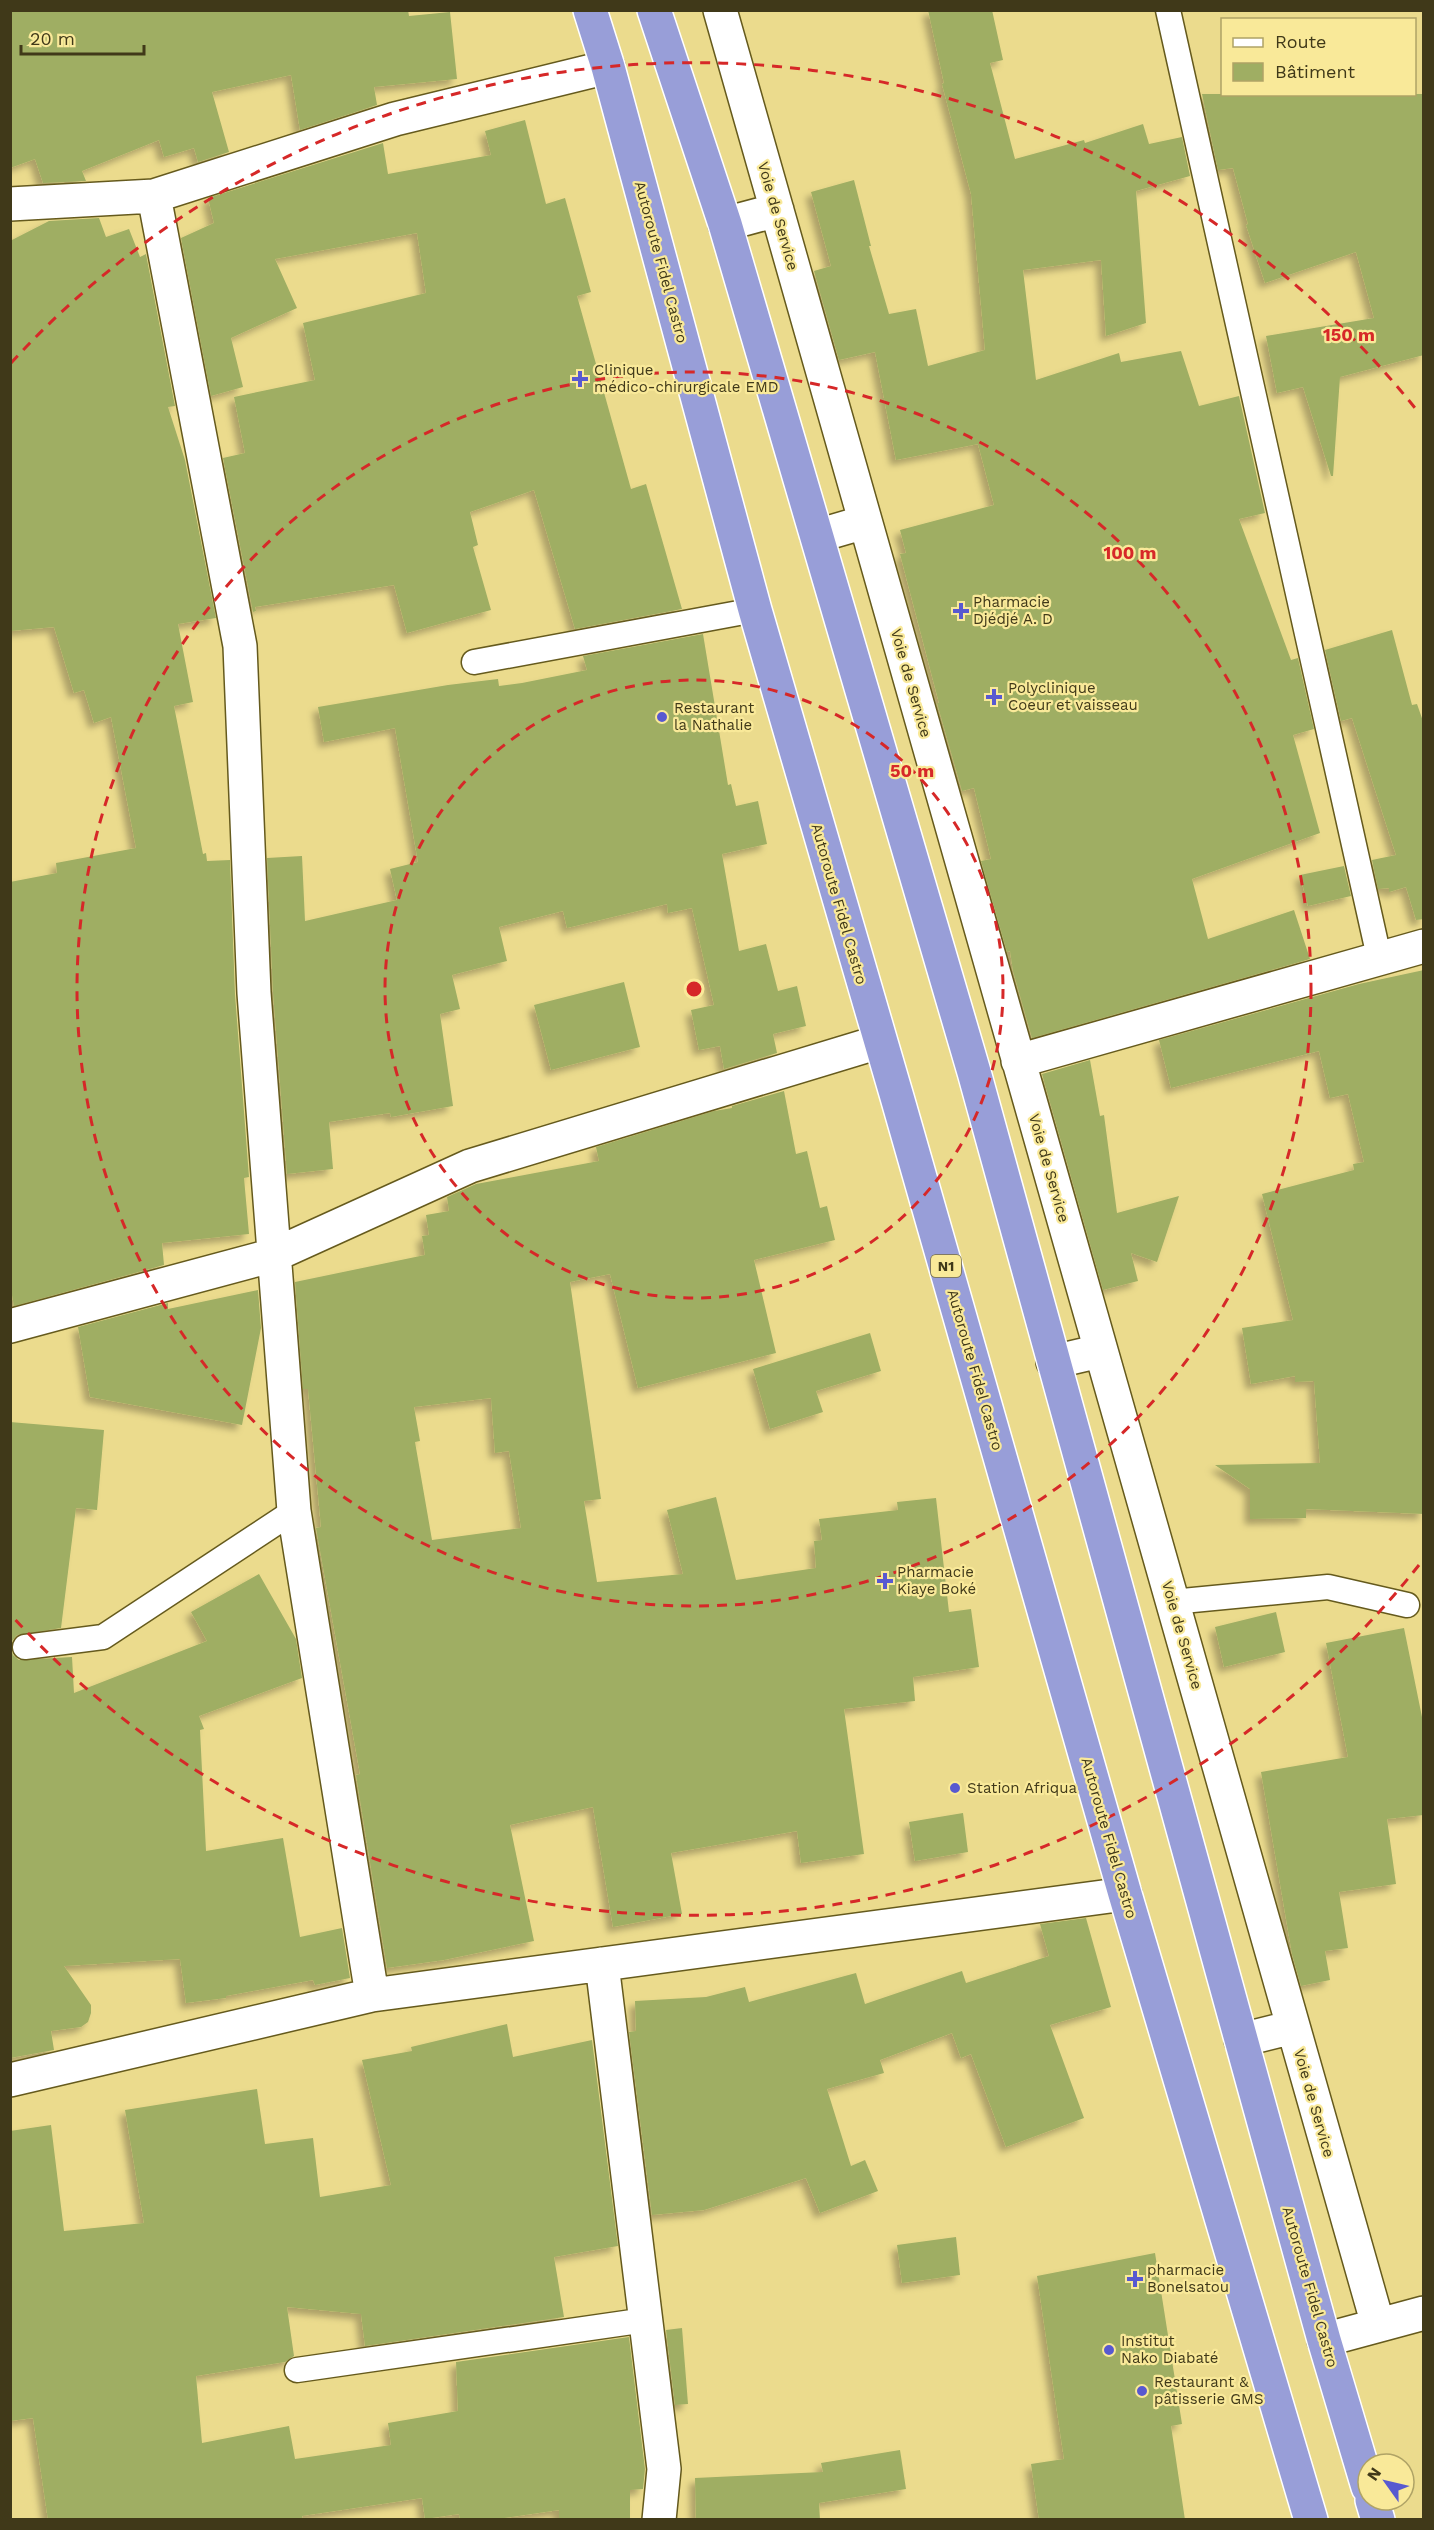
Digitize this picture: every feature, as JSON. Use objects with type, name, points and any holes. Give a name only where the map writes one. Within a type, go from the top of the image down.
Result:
[{"type":"highway","name":"Autoroute Fidel Castro","points":[[590,10],[608,67],[754,610],[900,1108],[1125,1894],[1311,2520]]},
{"type":"highway","name":"Autoroute Fidel Castro","points":[[654,10],[725,224],[974,1072],[1324,2340],[1358,2452]]},
{"type":"street","name":"Voie de Service","points":[[720,10],[1377,2325]]},
{"type":"street","points":[[10,204],[154,196],[395,119],[608,67]]},
{"type":"street","points":[[154,196],[240,646],[254,993],[294,1511],[372,1995]]},
{"type":"street","points":[[725,224],[777,210]]},
{"type":"street","points":[[817,536],[865,522]]},
{"type":"street","points":[[1018,1061],[1424,946]]},
{"type":"street","points":[[10,1326],[274,1255],[470,1166],[879,1042]]},
{"type":"street","points":[[1053,1362],[1100,1351]]},
{"type":"street","points":[[10,2080],[372,1995],[1125,1894]]},
{"type":"street","points":[[602,1964],[664,2469],[659,2520]]},
{"type":"street","points":[[1241,2040],[1293,2027]]},
{"type":"street","points":[[1324,2340],[1424,2313]]},
{"type":"lane","points":[[1168,10],[1379,957]]},
{"type":"lane","points":[[474,662],[754,610]]},
{"type":"lane","points":[[25,1647],[103,1637],[294,1511]]},
{"type":"lane","points":[[1172,1602],[1328,1587],[1407,1605]]},
{"type":"lane","points":[[297,2370],[646,2320]]},
{"type":"building","points":[[10,10],[408,10],[409,16],[450,12],[457,79],[374,87],[377,105],[300,130],[291,75],[212,92],[229,152],[198,162],[194,148],[164,157],[159,140],[82,171],[86,181],[43,183],[35,159],[10,168]]},
{"type":"building","points":[[928,10],[992,10],[1003,60],[990,63],[1015,159],[1084,140],[1085,143],[1143,124],[1149,144],[1182,137],[1190,176],[1136,191],[1146,323],[1106,336],[1101,260],[1023,270],[1036,380],[1119,353],[1121,362],[1181,351],[1199,406],[1239,396],[1265,513],[1239,519],[1291,660],[1298,658],[1314,729],[1293,735],[1320,833],[1192,879],[1208,939],[1294,910],[1310,959],[1032,1038],[1013,971],[1010,951],[1007,952],[981,861],[991,859],[974,788],[962,791],[937,703],[939,703],[900,554],[906,553],[900,530],[994,505],[978,444],[896,460],[875,352],[839,360],[814,271],[831,266],[811,192],[854,180],[871,246],[869,246],[889,314],[916,309],[928,366],[985,350],[971,194],[942,84],[944,83]]},
{"type":"building","points":[[1202,94],[1221,94],[1221,96],[1416,96],[1416,94],[1424,94],[1424,355],[1340,377],[1333,476],[1331,476],[1303,387],[1277,393],[1266,336],[1374,318],[1356,252],[1265,283],[1246,225],[1248,224],[1233,168],[1218,170]]},
{"type":"building","points":[[525,120],[546,204],[565,198],[591,292],[577,296],[631,489],[646,484],[682,609],[575,629],[534,490],[470,512],[478,545],[473,547],[491,610],[407,633],[394,585],[255,607],[256,611],[253,612],[223,458],[245,453],[234,397],[315,380],[303,323],[426,293],[417,233],[275,259],[297,308],[231,338],[243,387],[211,396],[181,238],[214,223],[208,198],[383,143],[388,174],[491,155],[485,131]]},
{"type":"building","points":[[99,218],[106,237],[129,229],[140,257],[146,254],[175,406],[168,407],[185,460],[216,618],[178,624],[193,702],[174,706],[203,854],[206,853],[207,861],[230,860],[235,994],[249,1177],[244,1178],[249,1234],[162,1243],[164,1265],[14,1306],[10,1284],[10,882],[57,873],[56,863],[136,848],[111,717],[94,723],[84,690],[74,693],[54,627],[10,631],[10,241],[49,221]]},
{"type":"building","points":[[1392,630],[1412,705],[1417,704],[1424,724],[1424,919],[1416,920],[1406,887],[1389,892],[1389,888],[1378,889],[1372,860],[1396,855],[1352,718],[1341,721],[1325,650]]},
{"type":"building","points":[[703,634],[728,785],[731,784],[736,806],[758,801],[767,844],[722,854],[739,951],[766,944],[778,991],[797,986],[806,1026],[773,1034],[777,1053],[724,1069],[720,1046],[699,1050],[691,1010],[714,1005],[692,908],[668,913],[667,904],[567,928],[563,911],[499,927],[507,961],[452,975],[460,1009],[440,1014],[453,1106],[391,1117],[390,1113],[329,1122],[333,1169],[287,1174],[273,992],[267,858],[302,856],[305,921],[397,900],[390,869],[418,862],[395,728],[324,742],[318,707],[498,679],[499,686],[522,683],[587,670],[583,656]]},
{"type":"building","points":[[1344,866],[1351,896],[1308,906],[1300,875]]},
{"type":"building","points":[[1424,970],[1424,1514],[1306,1509],[1306,1518],[1250,1519],[1250,1489],[1215,1465],[1320,1463],[1314,1381],[1295,1382],[1295,1376],[1251,1384],[1242,1328],[1293,1320],[1262,1194],[1354,1170],[1353,1164],[1364,1162],[1348,1094],[1330,1098],[1319,1051],[1171,1088],[1159,1040],[1359,984]]},
{"type":"building","points":[[624,982],[640,1047],[551,1070],[534,1005]]},
{"type":"building","points":[[1090,1060],[1100,1116],[1104,1115],[1117,1213],[1179,1196],[1157,1262],[1131,1253],[1138,1281],[1103,1290],[1042,1074]]},
{"type":"building","points":[[784,1091],[796,1154],[807,1151],[820,1208],[827,1206],[835,1240],[754,1260],[776,1353],[638,1388],[610,1274],[570,1282],[601,1499],[584,1501],[597,1582],[683,1574],[667,1510],[716,1497],[736,1580],[816,1568],[814,1541],[822,1540],[819,1519],[898,1510],[897,1502],[936,1498],[949,1612],[971,1609],[979,1667],[913,1677],[915,1701],[844,1709],[864,1854],[801,1863],[797,1831],[671,1853],[682,1914],[613,1927],[593,1807],[510,1825],[534,1941],[444,1960],[387,1968],[356,1775],[360,1774],[316,1528],[321,1527],[308,1389],[303,1389],[295,1282],[425,1255],[422,1236],[429,1235],[426,1215],[449,1211],[447,1197],[476,1184],[599,1161],[596,1147],[714,1111],[732,1108],[732,1106]],"holes":[[[491,1398],[495,1453],[509,1451],[521,1528],[432,1540],[415,1442],[420,1441],[414,1407]]]},
{"type":"building","points":[[258,1290],[261,1328],[242,1425],[90,1397],[78,1327],[168,1303],[168,1309]]},
{"type":"building","points":[[870,1333],[881,1371],[816,1391],[823,1412],[770,1429],[753,1369]]},
{"type":"building","points":[[10,1422],[104,1430],[97,1510],[76,1508],[61,1628],[17,1635],[12,1641],[11,1648],[13,1655],[19,1660],[72,1657],[74,1693],[207,1641],[191,1612],[259,1574],[296,1639],[302,1678],[199,1716],[204,1729],[200,1730],[206,1851],[283,1838],[300,1937],[342,1928],[350,1978],[315,1985],[313,1980],[226,1996],[226,1998],[186,2003],[180,1959],[64,1966],[91,2005],[88,2022],[81,2027],[51,2031],[54,2050],[10,2058]]},
{"type":"building","points":[[1276,1612],[1285,1652],[1224,1667],[1215,1627]]},
{"type":"building","points":[[1404,1628],[1424,1727],[1424,1815],[1387,1819],[1396,1884],[1339,1892],[1348,1948],[1325,1951],[1330,1980],[1301,1986],[1292,1954],[1261,1772],[1348,1757],[1326,1643]]},
{"type":"building","points":[[963,1813],[968,1852],[915,1861],[909,1822]]},
{"type":"building","points":[[1086,1918],[1111,2007],[1050,2025],[1084,2118],[1006,2147],[971,2054],[961,2058],[952,2033],[880,2060],[884,2073],[827,2089],[851,2166],[865,2160],[878,2191],[820,2213],[806,2178],[704,2210],[652,2215],[629,2032],[636,2031],[635,2001],[706,1997],[745,1987],[749,2002],[856,1973],[865,2004],[962,1971],[966,1983],[1049,1956],[1040,1924]]},
{"type":"building","points":[[507,2024],[513,2057],[592,2040],[618,2246],[554,2257],[564,2317],[365,2346],[361,2314],[287,2307],[294,2356],[285,2362],[196,2376],[202,2443],[289,2426],[295,2459],[391,2445],[388,2423],[458,2411],[456,2362],[629,2337],[645,2469],[643,2489],[630,2490],[630,2520],[559,2520],[559,2510],[491,2520],[460,2520],[459,2514],[425,2519],[422,2498],[302,2516],[303,2520],[48,2520],[33,2418],[10,2421],[10,2131],[51,2125],[64,2231],[144,2223],[125,2110],[257,2089],[265,2144],[313,2138],[320,2197],[391,2185],[362,2060],[412,2051],[411,2047]]},
{"type":"building","points":[[956,2237],[960,2275],[902,2283],[897,2245]]},
{"type":"building","name":"Institut Nako Diabaté","points":[[1155,2253],[1182,2424],[1171,2426],[1185,2520],[1039,2520],[1031,2464],[1064,2459],[1037,2276]]},
{"type":"building","points":[[682,2328],[688,2404],[675,2405],[666,2330]]},
{"type":"building","points":[[900,2450],[906,2489],[819,2503],[820,2520],[696,2520],[695,2478],[823,2472],[821,2463]]},
{"type":"place","name":"Clinique médico-chirurgicale EMD","points":[[580,379]]},
{"type":"place","name":"Pharmacie Djédjé A. D","points":[[961,611]]},
{"type":"place","name":"Polyclinique Coeur et vaisseau","points":[[994,697]]},
{"type":"place","name":"Restaurant la Nathalie","points":[[662,717]]},
{"type":"place","name":"Pharmacie Kiaye Boké","points":[[885,1581]]},
{"type":"place","name":"Station Afriqua","points":[[955,1788]]},
{"type":"place","name":"pharmacie Bonelsatou","points":[[1135,2279]]},
{"type":"place","name":"Institut Nako Diabaté","points":[[1109,2350]]},
{"type":"place","name":"Restaurant & pâtisserie GMS","points":[[1142,2391]]}]
